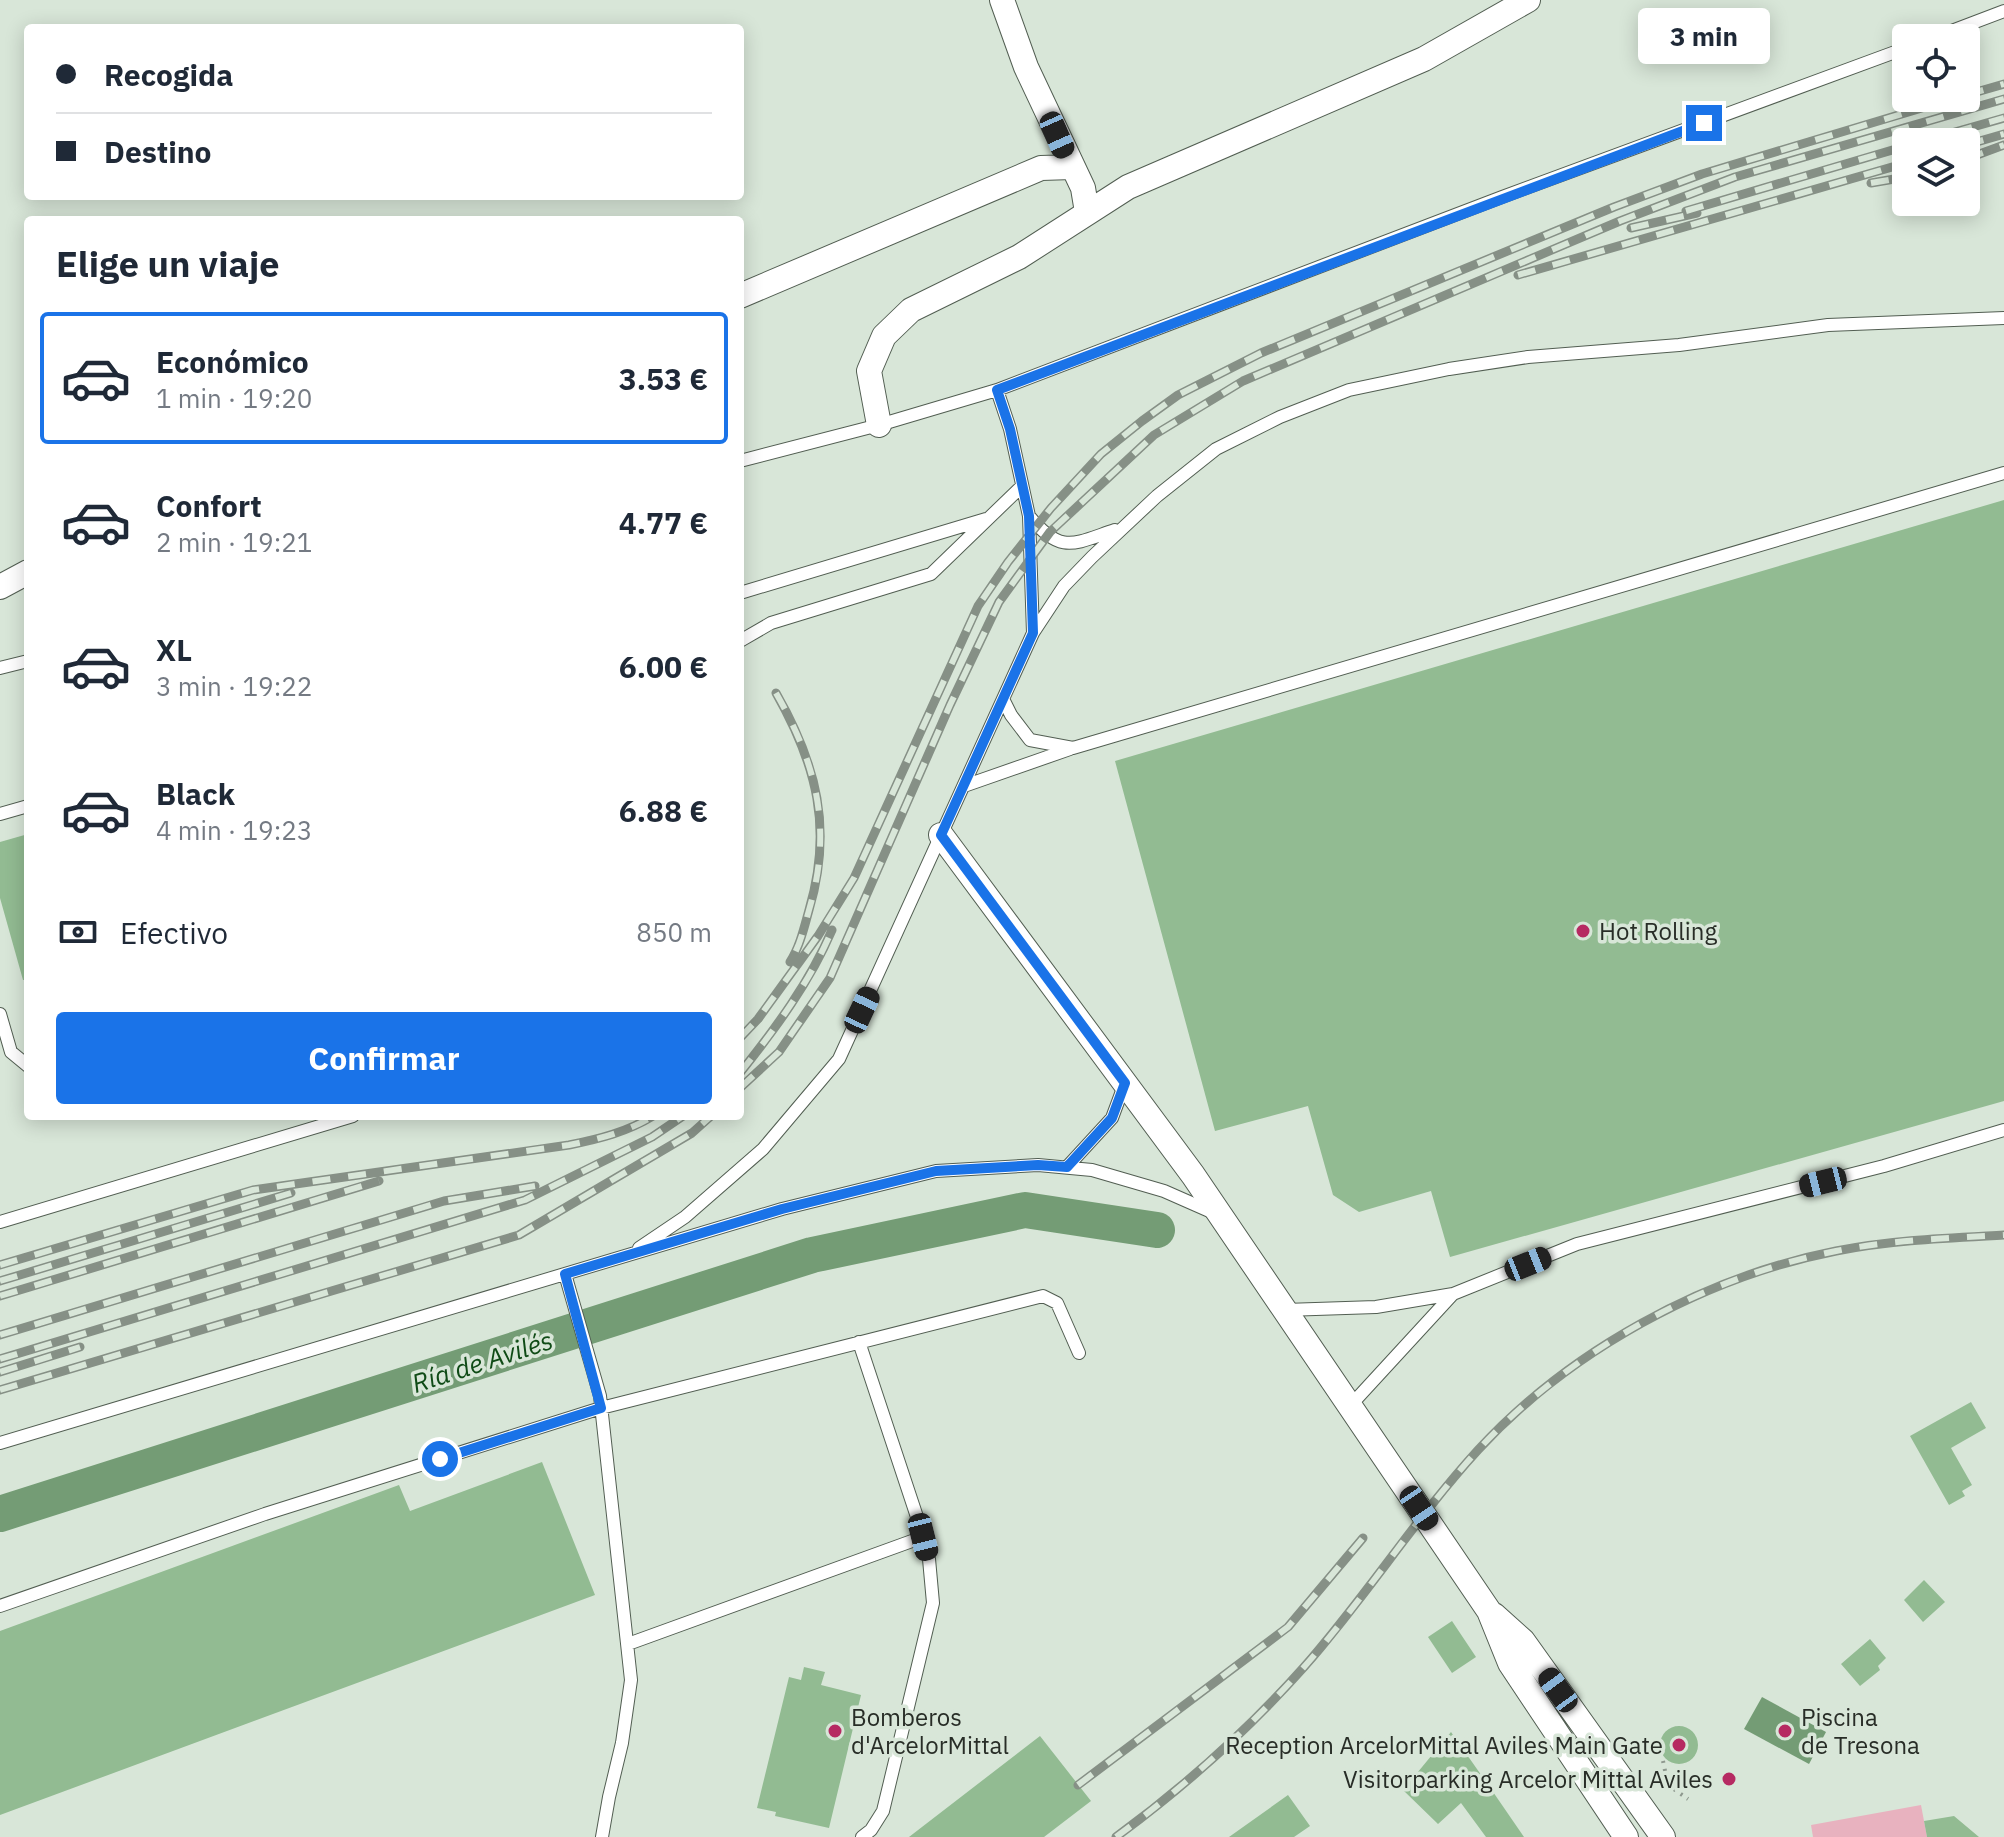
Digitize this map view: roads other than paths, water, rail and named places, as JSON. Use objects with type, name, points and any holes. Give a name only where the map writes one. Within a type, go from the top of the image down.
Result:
[{"type":"street","points":[[1002,0],[1026,67],[1083,188],[1087,212]]},
{"type":"street","points":[[879,425],[869,371],[884,336],[911,310],[1019,257],[1128,187],[1424,59],[1528,0]]},
{"type":"street","points":[[744,294],[1041,168],[1072,167]]},
{"type":"street","points":[[0,587],[24,575]]},
{"type":"street","points":[[941,835],[1221,1215],[1489,1611],[1510,1663],[1626,1837]]},
{"type":"street","points":[[1489,1611],[1523,1641],[1663,1837]]},
{"type":"lane","points":[[1970,24],[2004,11]]},
{"type":"lane","points":[[744,460],[997,390],[1502,197],[1892,53]]},
{"type":"lane","points":[[626,1256],[685,1217],[763,1149],[839,1059],[1033,633],[1064,586],[1157,496],[1216,449],[1280,417],[1349,390],[1449,369],[1528,357],[1679,345],[1828,325],[2004,318]]},
{"type":"lane","points":[[997,390],[1010,429],[1029,516],[1033,633]]},
{"type":"lane","points":[[964,786],[1073,748],[2004,473]]},
{"type":"lane","points":[[744,639],[771,623],[931,574],[1022,486]]},
{"type":"lane","points":[[1029,516],[1047,536],[1071,545],[1122,528]]},
{"type":"lane","points":[[744,592],[990,518]]},
{"type":"lane","points":[[0,668],[24,662]]},
{"type":"lane","points":[[1003,699],[1030,740],[1073,748]]},
{"type":"lane","points":[[0,814],[24,807]]},
{"type":"lane","points":[[0,1014],[11,1052],[24,1063]]},
{"type":"lane","points":[[1067,1167],[1112,1118],[1125,1083]]},
{"type":"lane","points":[[0,1222],[340,1120]]},
{"type":"lane","points":[[1285,1310],[1376,1307],[1453,1294],[1577,1244],[1884,1166],[2004,1130]]},
{"type":"lane","points":[[0,1443],[782,1209],[936,1171],[1038,1165],[1092,1170],[1164,1191],[1221,1215]]},
{"type":"lane","points":[[565,1274],[600,1402],[631,1680],[622,1743],[602,1837]]},
{"type":"lane","points":[[1350,1406],[1453,1294]]},
{"type":"lane","points":[[0,1606],[600,1402],[1043,1296],[1057,1303],[1079,1353]]},
{"type":"lane","points":[[859,1342],[923,1537],[929,1559],[933,1603],[883,1811],[871,1830],[862,1837]]},
{"type":"lane","points":[[628,1644],[923,1537]]},
{"type":"waterway","name":"Ría de Avilés","points":[[0,1514],[812,1255],[1025,1210],[1157,1230]]},
{"type":"railway","points":[[1980,91],[2004,84]]},
{"type":"railway","points":[[744,1084],[779,1052],[830,978],[950,705],[999,602],[1050,532],[1154,435],[1243,381],[1620,221],[1735,177],[2004,99]]},
{"type":"railway","points":[[744,1034],[818,936],[854,878],[978,606],[1051,508],[1101,454],[1142,421],[1178,395],[1261,353],[1614,207],[1702,174],[1908,112]]},
{"type":"railway","points":[[1969,128],[2004,118]]},
{"type":"railway","points":[[1980,141],[2004,134]]},
{"type":"railway","points":[[1980,154],[2004,145]]},
{"type":"railway","points":[[1686,211],[1892,150]]},
{"type":"railway","points":[[1518,275],[1892,167]]},
{"type":"railway","points":[[1871,183],[1892,179]]},
{"type":"railway","points":[[1631,228],[1697,213]]},
{"type":"railway","points":[[776,693],[811,772],[820,825],[816,880],[801,937],[790,962]]},
{"type":"railway","points":[[744,1068],[791,1004],[832,930]]},
{"type":"railway","points":[[0,1265],[253,1190],[569,1145],[612,1134],[645,1120]]},
{"type":"railway","points":[[0,1359],[525,1200],[652,1137],[677,1120]]},
{"type":"railway","points":[[0,1390],[519,1235],[692,1133],[707,1120]]},
{"type":"railway","points":[[0,1296],[379,1181]]},
{"type":"railway","points":[[0,1335],[444,1201],[535,1186]]},
{"type":"railway","points":[[0,1281],[291,1193]]},
{"type":"railway","points":[[1116,1837],[1191,1778],[1261,1713],[1326,1641],[1478,1450],[1514,1414],[1596,1350],[1689,1299],[1786,1263],[1878,1244],[2004,1235]]},
{"type":"railway","points":[[0,1372],[80,1347]]},
{"type":"railway","points":[[1078,1785],[1288,1627],[1363,1538]]},
{"type":"place","name":"Hot Rolling","points":[[1583,931]]},
{"type":"place","name":"Bomberos d'ArcelorMittal","points":[[835,1731]]},
{"type":"place","name":"Piscina de Tresona","points":[[1785,1731]]},
{"type":"place","name":"Reception ArcelorMittal Aviles Main Gate","points":[[1679,1745]]},
{"type":"place","name":"Visitorparking Arcelor Mittal Aviles","points":[[1729,1779]]}]
